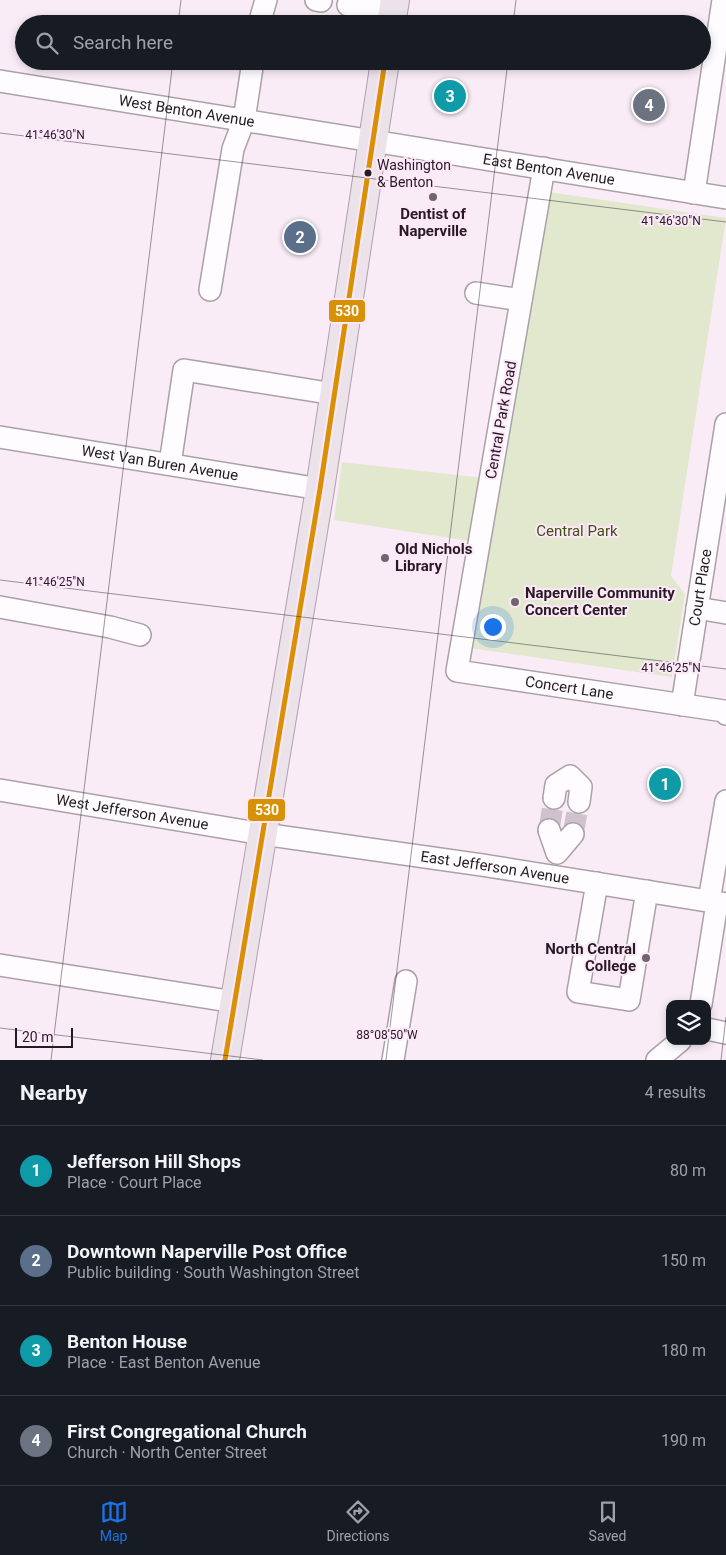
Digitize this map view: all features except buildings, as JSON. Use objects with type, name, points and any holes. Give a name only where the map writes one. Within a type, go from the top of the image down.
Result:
[{"type":"main road","points":[[225,1060],[320,489],[384,70]]},
{"type":"street","points":[[262,15],[266,0]]},
{"type":"street","points":[[694,193],[723,0]]},
{"type":"street","points":[[348,5],[393,12]]},
{"type":"street","points":[[210,290],[233,149],[244,120],[252,70]]},
{"type":"street","name":"West Benton Avenue","points":[[0,81],[372,141]]},
{"type":"street","name":"East Benton Avenue","points":[[372,141],[726,198]]},
{"type":"street","name":"Central Park Road","points":[[457,671],[544,168]]},
{"type":"street","points":[[476,293],[521,300]]},
{"type":"street","points":[[170,464],[184,370],[334,394]]},
{"type":"street","name":"Court Place","points":[[682,705],[697,608],[718,525],[726,424]]},
{"type":"street","name":"West Van Buren Avenue","points":[[0,437],[320,489]]},
{"type":"street","points":[[0,607],[110,627],[140,635]]},
{"type":"street","points":[[697,608],[726,613]]},
{"type":"street","name":"Concert Lane","points":[[457,671],[682,705]]},
{"type":"street","points":[[682,705],[724,711],[726,714]]},
{"type":"street","points":[[554,798],[556,786],[570,776],[581,787],[579,802]]},
{"type":"street","name":"West Jefferson Avenue","points":[[0,790],[263,834]]},
{"type":"street","points":[[702,1000],[717,903],[726,801]]},
{"type":"street","points":[[548,830],[557,853],[573,834]]},
{"type":"street","name":"East Jefferson Avenue","points":[[263,834],[597,883],[717,903]]},
{"type":"street","points":[[597,883],[578,992],[629,1000],[647,891]]},
{"type":"street","points":[[0,965],[235,1002]]},
{"type":"street","points":[[394,1060],[406,981]]},
{"type":"street","points":[[711,1030],[726,1032]]},
{"type":"street","points":[[657,1060],[675,1045]]},
{"type":"green space","name":"Central Park","points":[[542,191],[726,218],[671,576],[685,594],[672,677],[462,647],[469,541],[334,520],[342,462],[493,479]]},
{"type":"tunnel","points":[[549,830],[554,798]]},
{"type":"tunnel","points":[[573,834],[579,802]]},
{"type":"transit line","name":"530","points":[[225,1060],[320,489],[384,70]]},
{"type":"place","name":"Benton House","points":[[450,96]]},
{"type":"place","name":"First Congregational Church","points":[[649,105]]},
{"type":"place","name":"Washington & Benton","points":[[368,173]]},
{"type":"place","name":"Dentist of Naperville","points":[[433,197]]},
{"type":"place","name":"Downtown Naperville Post Office","points":[[300,237]]},
{"type":"place","name":"Old Nichols Library","points":[[385,558]]},
{"type":"place","name":"Naperville Community Concert Center","points":[[515,602]]},
{"type":"place","name":"Jefferson Hill Shops","points":[[665,784]]},
{"type":"place","name":"North Central College","points":[[646,958]]}]
